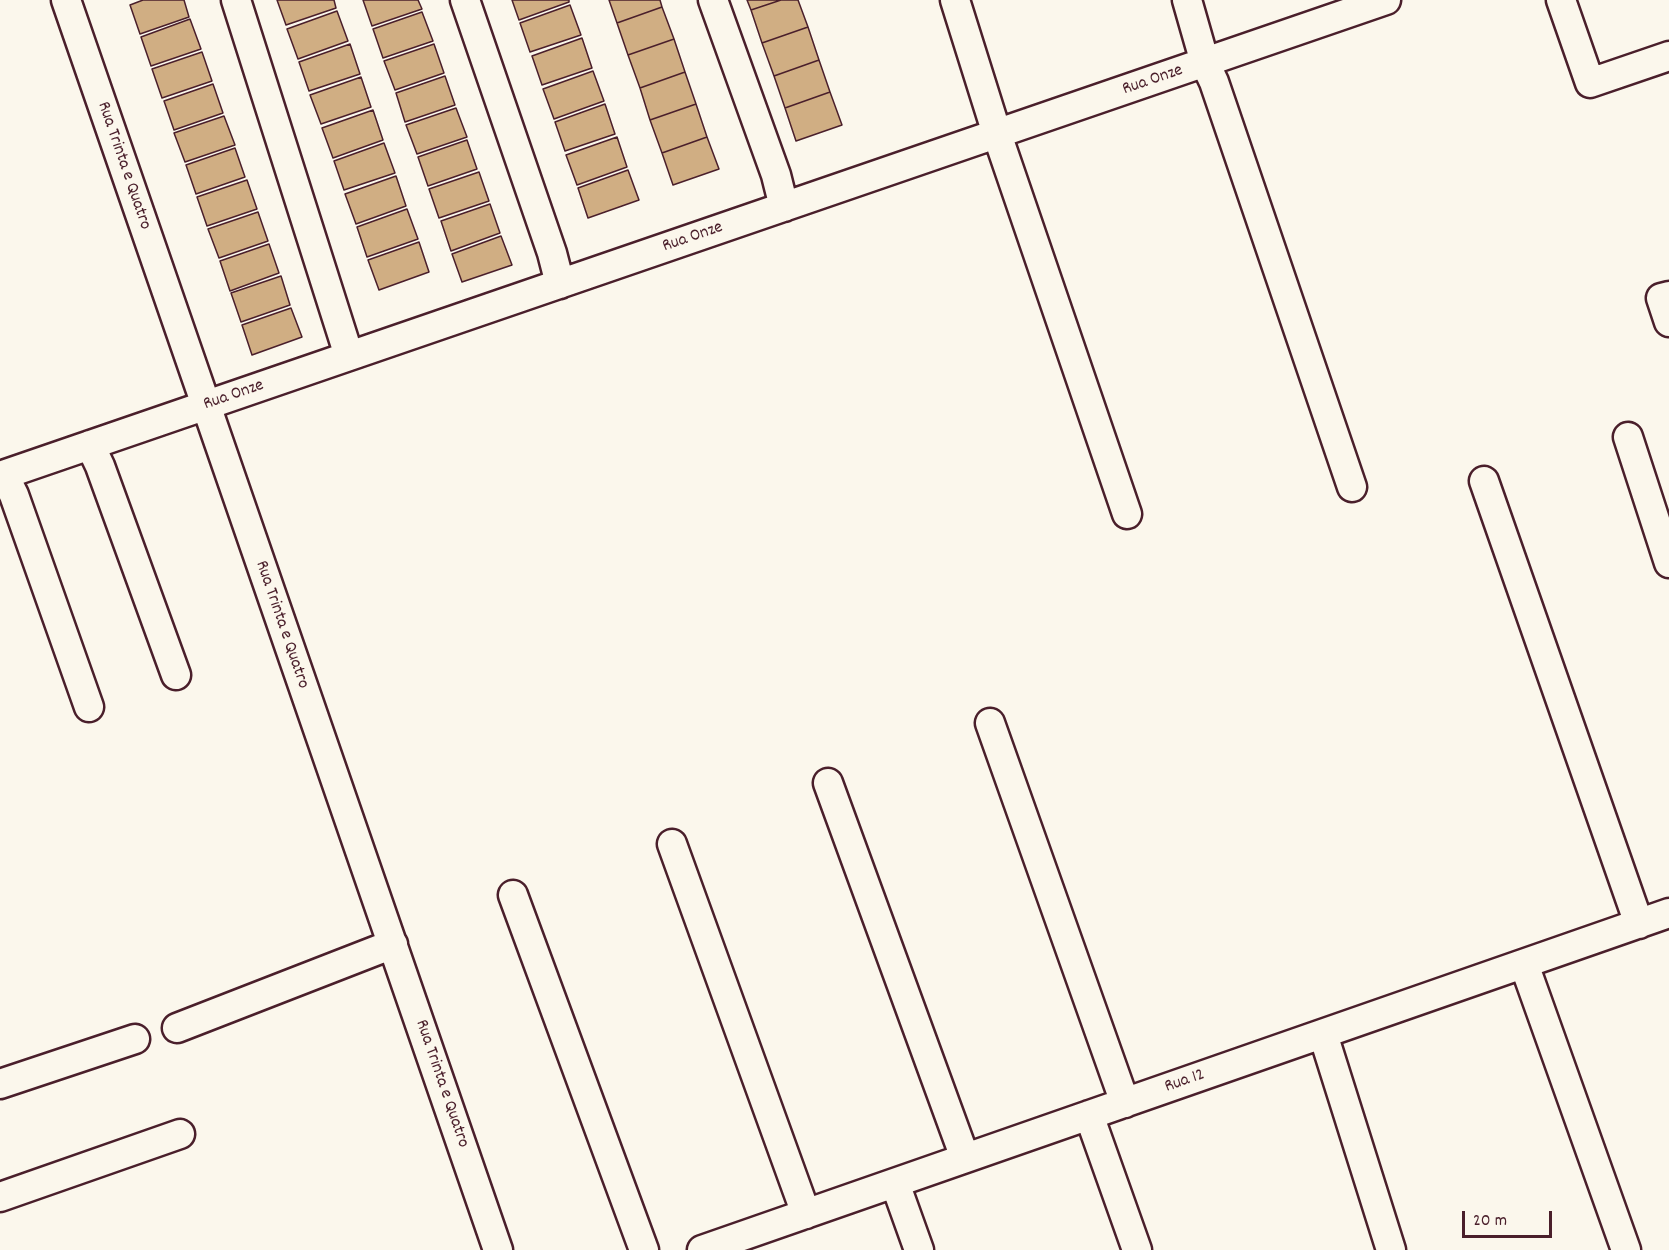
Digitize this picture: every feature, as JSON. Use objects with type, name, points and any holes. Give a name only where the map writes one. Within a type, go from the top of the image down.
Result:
[{"type":"street","name":"Rua Trinta e Quatro","points":[[66,0],[498,1250]]},
{"type":"street","points":[[236,0],[349,356]]},
{"type":"street","points":[[465,0],[552,253],[560,284]]},
{"type":"street","points":[[713,0],[776,175],[784,207]]},
{"type":"street","points":[[954,0],[997,134],[1127,514]]},
{"type":"street","points":[[1187,0],[1205,63],[1214,82],[1352,487]]},
{"type":"street","name":"Rua Onze","points":[[2,476],[1386,0]]},
{"type":"street","points":[[1562,0],[1590,83],[1669,56]]},
{"type":"street","points":[[1669,296],[1661,298],[1669,322]]},
{"type":"street","points":[[1628,437],[1669,563]]},
{"type":"street","points":[[90,446],[100,466],[176,675]]},
{"type":"street","points":[[2,476],[89,708]]},
{"type":"street","points":[[1484,481],[1640,924]]},
{"type":"street","points":[[990,723],[1125,1103]]},
{"type":"street","points":[[828,783],[965,1158]]},
{"type":"street","points":[[672,844],[806,1214]]},
{"type":"street","points":[[513,895],[644,1250]]},
{"type":"street","name":"Rua 12","points":[[716,1248],[965,1158],[1669,913]]},
{"type":"street","points":[[177,1028],[393,944]]},
{"type":"street","points":[[1524,964],[1626,1250]]},
{"type":"street","points":[[1323,1034],[1392,1250]]},
{"type":"street","points":[[0,1084],[135,1039]]},
{"type":"street","points":[[1089,1115],[1137,1250]]},
{"type":"street","points":[[0,1197],[180,1134]]},
{"type":"street","points":[[895,1183],[919,1250]]},
{"type":"building","points":[[143,0],[184,0],[189,17],[140,34],[130,5]]},
{"type":"building","points":[[277,0],[334,0],[336,8],[286,25]]},
{"type":"building","points":[[363,0],[418,0],[422,9],[372,26]]},
{"type":"building","points":[[512,0],[569,0],[569,2],[519,20]]},
{"type":"building","points":[[609,0],[660,0],[662,7],[617,23]]},
{"type":"building","points":[[747,0],[781,0],[751,10]]},
{"type":"building","points":[[781,0],[798,0],[808,27],[762,43],[751,10]]},
{"type":"building","points":[[570,5],[581,35],[530,52],[520,23]]},
{"type":"building","points":[[662,7],[674,39],[628,55],[617,23]]},
{"type":"building","points":[[337,11],[348,41],[298,59],[287,29]]},
{"type":"building","points":[[422,12],[433,41],[383,58],[373,29]]},
{"type":"building","points":[[190,19],[201,49],[151,66],[141,37]]},
{"type":"building","points":[[808,27],[819,60],[774,76],[762,43]]},
{"type":"building","points":[[582,38],[592,68],[542,85],[532,56]]},
{"type":"building","points":[[674,39],[685,72],[640,88],[628,55]]},
{"type":"building","points":[[350,44],[360,74],[309,91],[299,62]]},
{"type":"building","points":[[434,44],[444,73],[395,90],[384,61]]},
{"type":"building","points":[[202,52],[212,81],[162,98],[152,69]]},
{"type":"building","points":[[819,60],[830,92],[785,108],[774,76]]},
{"type":"building","points":[[593,71],[604,101],[554,119],[543,89]]},
{"type":"building","points":[[685,72],[696,104],[650,120],[640,88]]},
{"type":"building","points":[[445,76],[455,105],[405,122],[396,93]]},
{"type":"building","points":[[361,77],[371,107],[321,124],[310,95]]},
{"type":"building","points":[[213,84],[223,113],[174,130],[164,101]]},
{"type":"building","points":[[830,92],[842,125],[796,141],[785,108]]},
{"type":"building","points":[[605,104],[615,134],[565,151],[555,122]]},
{"type":"building","points":[[696,104],[707,137],[662,153],[650,120]]},
{"type":"building","points":[[456,108],[467,137],[417,154],[406,125]]},
{"type":"building","points":[[373,110],[383,140],[333,158],[322,128]]},
{"type":"building","points":[[224,116],[235,145],[185,162],[174,133]]},
{"type":"building","points":[[617,137],[627,167],[577,185],[566,155]]},
{"type":"building","points":[[707,137],[719,169],[673,185],[662,153]]},
{"type":"building","points":[[467,140],[477,169],[428,186],[418,157]]},
{"type":"building","points":[[384,143],[395,173],[344,190],[334,161]]},
{"type":"building","points":[[235,148],[245,177],[196,194],[186,165]]},
{"type":"building","points":[[628,170],[639,200],[588,218],[578,188]]},
{"type":"building","points":[[479,172],[489,201],[439,218],[429,189]]},
{"type":"building","points":[[396,176],[406,206],[356,224],[345,194]]},
{"type":"building","points":[[247,180],[257,209],[207,226],[197,197]]},
{"type":"building","points":[[490,204],[500,233],[451,251],[441,221]]},
{"type":"building","points":[[407,209],[418,239],[367,257],[357,227]]},
{"type":"building","points":[[258,212],[268,241],[219,258],[208,229]]},
{"type":"building","points":[[501,236],[512,265],[462,282],[452,254]]},
{"type":"building","points":[[419,242],[429,272],[379,290],[368,260]]},
{"type":"building","points":[[269,244],[279,273],[230,291],[220,261]]},
{"type":"building","points":[[281,276],[290,305],[241,322],[231,293]]},
{"type":"building","points":[[291,308],[302,337],[252,355],[242,325]]}]
